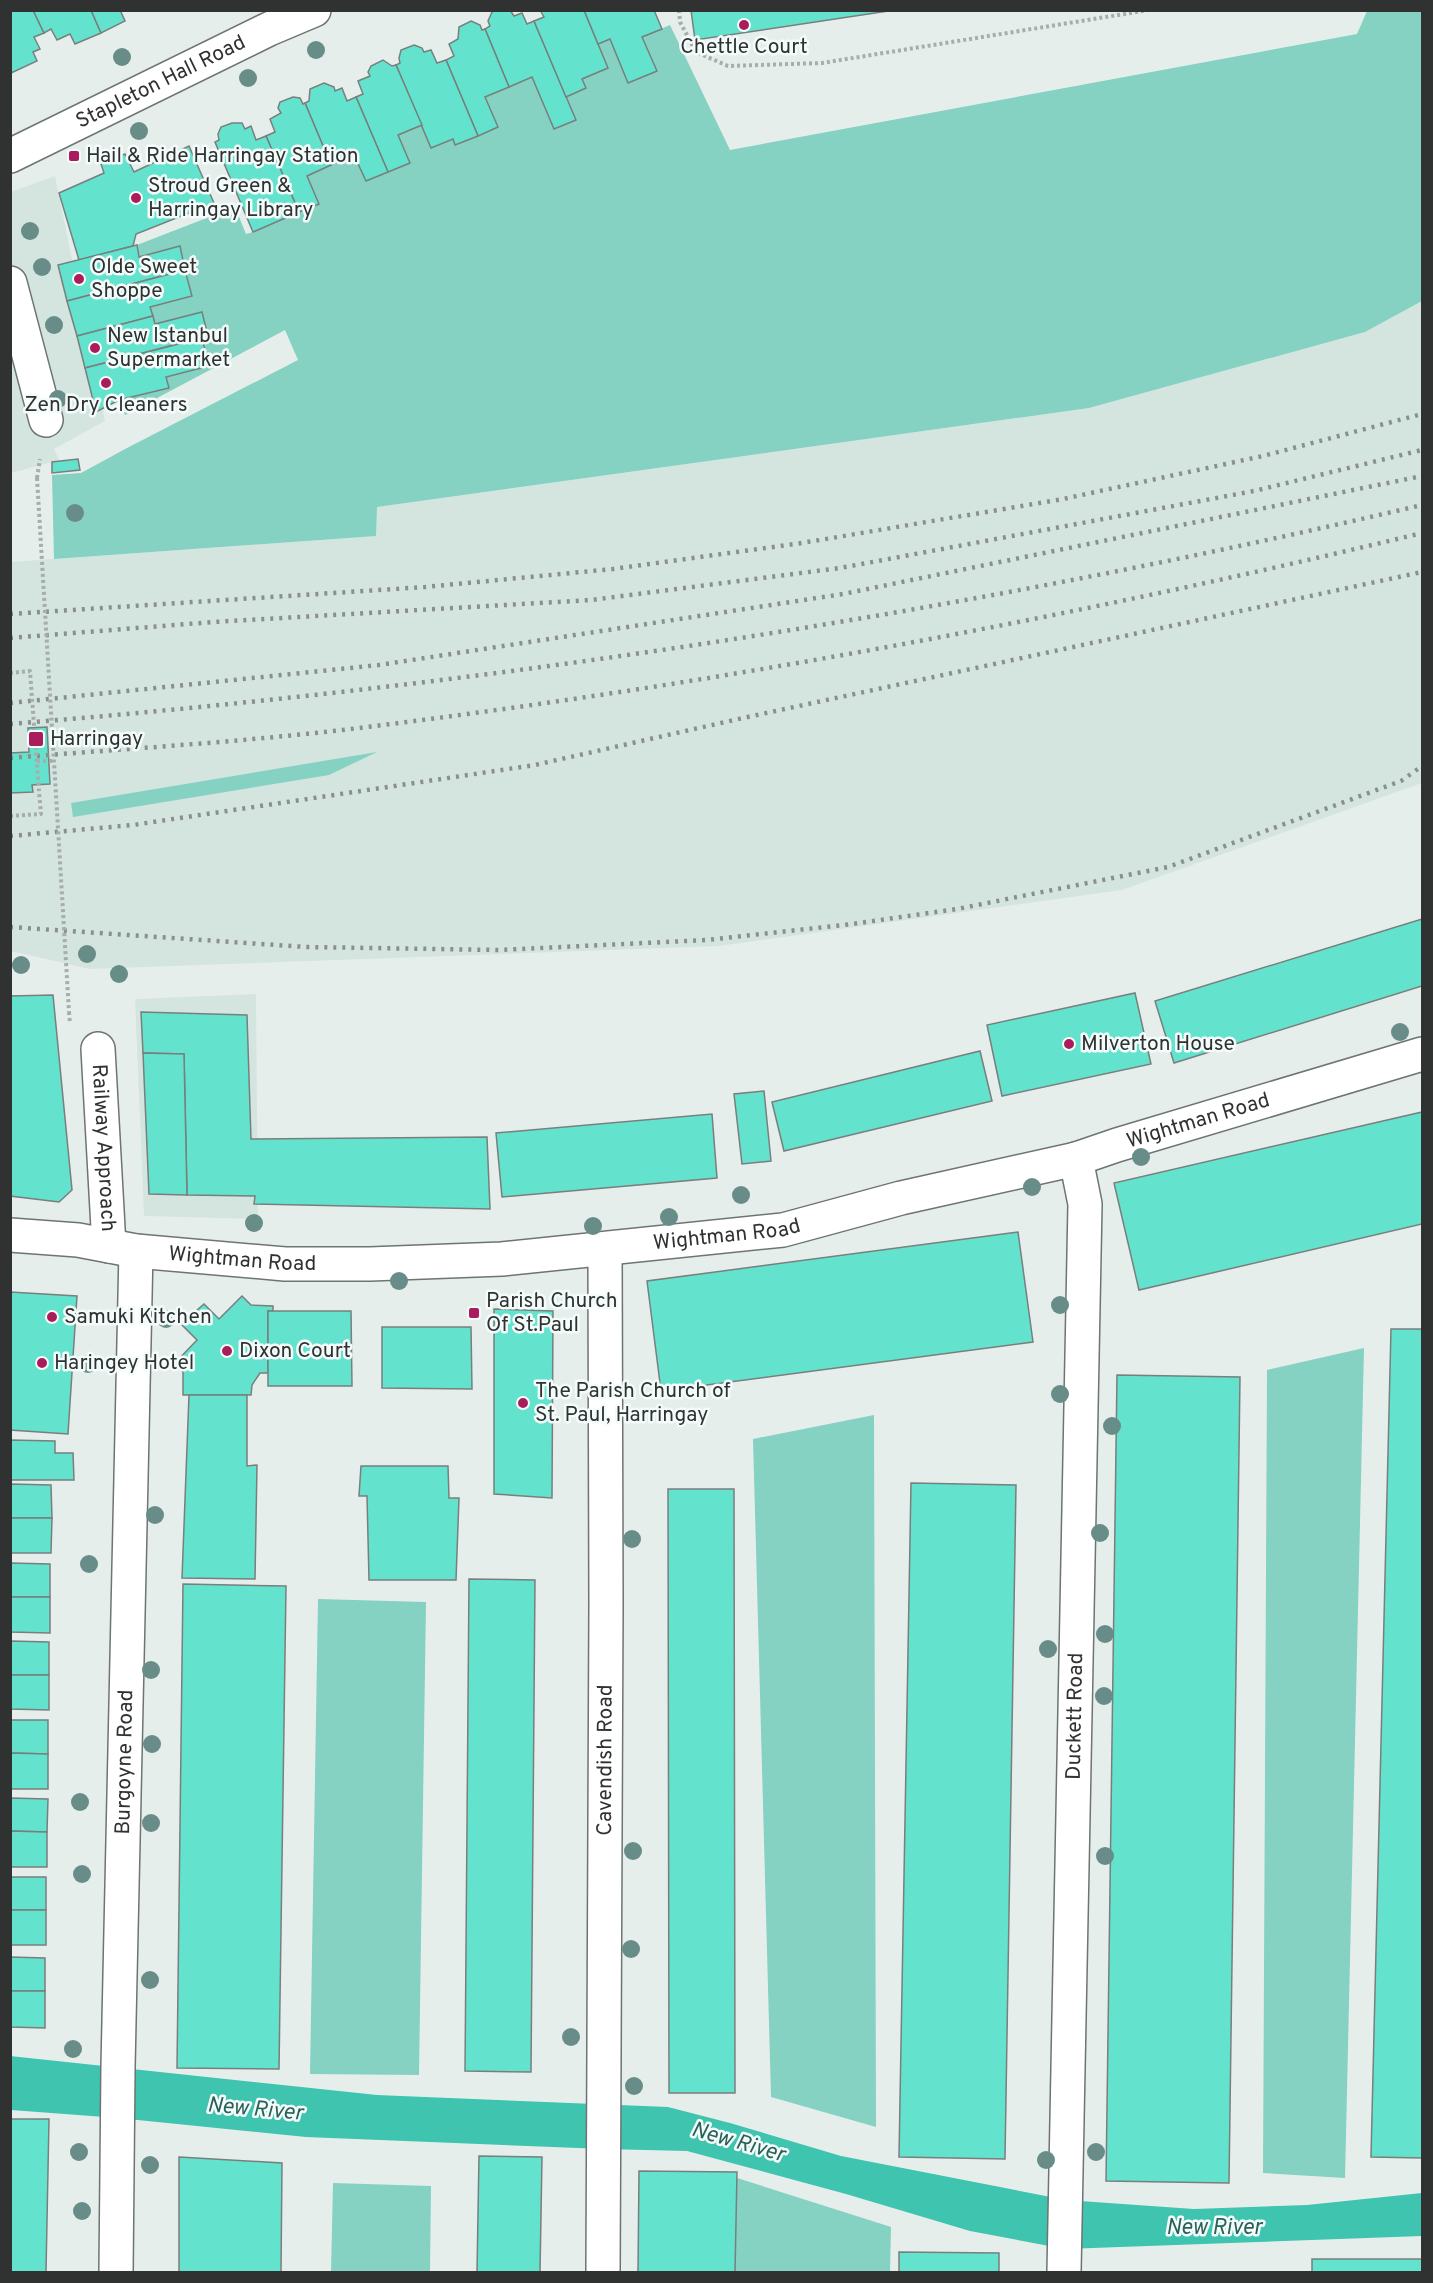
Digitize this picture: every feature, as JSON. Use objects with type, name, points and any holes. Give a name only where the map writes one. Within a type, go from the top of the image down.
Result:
[{"type":"street","name":"Stapleton Hall Road","points":[[10,156],[259,34],[314,10]]},
{"type":"street","points":[[10,283],[46,420]]},
{"type":"street","name":"Railway Approach","points":[[98,1049],[123,1248]]},
{"type":"street","name":"Wightman Road","points":[[10,1235],[78,1240],[123,1248],[285,1264],[370,1264],[502,1259],[783,1230],[901,1198],[1076,1159],[1422,1054]]},
{"type":"street","name":"Duckett Road","points":[[1064,2272],[1085,1204],[1076,1159]]},
{"type":"street","name":"Burgoyne Road","points":[[116,2272],[123,1248]]},
{"type":"street","name":"Cavendish Road","points":[[603,2272],[605,2178],[605,1250]]},
{"type":"path","points":[[679,10],[680,22],[696,52],[728,66],[822,63],[1149,10]]},
{"type":"path","points":[[37,478],[69,1012]]},
{"type":"path","points":[[10,673],[30,671],[41,814],[10,816]]},
{"type":"path","points":[[37,761],[53,760]]},
{"type":"shaded area","points":[[1367,11],[1422,11],[1422,301],[1365,332],[1089,408],[377,507],[376,536],[54,559],[52,475],[81,473],[298,360],[285,330],[125,415],[119,400],[169,387],[166,377],[209,365],[202,338],[208,336],[202,312],[155,324],[150,307],[192,295],[180,246],[139,257],[137,245],[235,207],[246,234],[253,232],[318,204],[307,176],[354,155],[366,181],[410,163],[398,135],[422,125],[432,148],[453,139],[456,145],[498,127],[485,97],[532,77],[555,129],[576,120],[566,97],[586,88],[582,79],[608,68],[598,44],[610,39],[628,83],[657,71],[642,37],[670,25],[730,150],[1357,34]]},
{"type":"shaded area","points":[[55,176],[105,421],[54,449],[59,460],[11,473],[11,192]]},
{"type":"shaded area","points":[[1422,301],[1422,783],[1122,890],[719,946],[90,969],[11,951],[11,562],[375,536],[377,507],[1089,408],[1365,332]]},
{"type":"shaded area","points":[[377,752],[329,775],[73,817],[71,803]]},
{"type":"shaded area","points":[[256,994],[258,1219],[144,1216],[135,999]]},
{"type":"shaded area","points":[[1364,1348],[1345,2178],[1263,2173],[1267,1370]]},
{"type":"shaded area","points":[[874,1415],[876,2127],[771,2097],[753,1439]]},
{"type":"shaded area","points":[[318,1599],[426,1602],[419,2075],[310,2074]]},
{"type":"shaded area","points":[[734,2177],[891,2227],[890,2272],[734,2272]]},
{"type":"shaded area","points":[[333,2183],[431,2186],[430,2272],[331,2272]]},
{"type":"water","name":"New River","points":[[10,2056],[377,2095],[668,2107],[841,2156],[1066,2200],[1194,2209],[1307,2205],[1422,2193],[1422,2236],[1065,2249],[970,2231],[846,2194],[687,2151],[306,2137],[11,2110]]},
{"type":"building","points":[[10,10],[33,10],[44,33],[34,37],[40,49],[33,52],[37,61],[11,73]]},
{"type":"building","points":[[33,10],[91,10],[101,33],[75,44],[70,34],[57,40],[51,29],[44,33]]},
{"type":"building","points":[[91,10],[120,10],[125,21],[101,33]]},
{"type":"building","points":[[510,10],[514,16],[522,13],[527,24],[534,21],[576,120],[554,129],[532,77],[509,87],[485,29],[490,26],[488,21],[492,12]]},
{"type":"building","points":[[540,10],[584,10],[608,68],[582,79],[586,88],[566,97],[534,21],[544,17]]},
{"type":"building","points":[[584,10],[654,10],[662,29],[642,37],[657,71],[628,83],[610,39],[598,44]]},
{"type":"building","name":"Chettle Court","points":[[691,10],[895,10],[695,40]]},
{"type":"building","points":[[471,21],[480,25],[482,30],[485,29],[509,87],[485,97],[498,127],[478,136],[446,60],[454,56],[449,44],[458,39],[459,27]]},
{"type":"building","points":[[414,45],[422,48],[424,52],[431,50],[437,63],[446,60],[478,136],[455,145],[453,139],[431,148],[396,65],[400,63],[401,50]]},
{"type":"building","points":[[383,60],[392,66],[396,65],[422,125],[398,135],[410,163],[388,172],[356,97],[363,94],[358,81],[370,76],[368,72],[371,66]]},
{"type":"building","points":[[324,83],[334,87],[335,91],[342,88],[347,101],[356,97],[388,172],[366,181],[354,155],[331,165],[305,103],[309,101],[310,89]]},
{"type":"building","points":[[293,97],[300,98],[303,104],[305,103],[331,165],[307,176],[319,204],[299,212],[266,136],[275,132],[270,119],[281,113],[278,108],[280,102]]},
{"type":"building","points":[[232,123],[242,123],[245,129],[251,126],[256,140],[266,136],[299,212],[253,232],[215,142],[219,140],[218,134],[221,127]]},
{"type":"building","name":"Stroud Green & Harringay Library","points":[[189,146],[214,203],[136,234],[133,246],[79,260],[59,193],[104,173],[101,164],[125,154],[134,172]]},
{"type":"building","points":[[137,245],[139,257],[180,246],[185,270],[67,301],[58,265]]},
{"type":"building","points":[[185,270],[192,296],[150,307],[153,316],[77,336],[67,301]]},
{"type":"building","points":[[202,312],[208,336],[85,368],[77,336],[153,316],[155,324]]},
{"type":"building","points":[[202,338],[209,366],[166,377],[169,388],[119,400],[96,412],[85,368]]},
{"type":"building","points":[[78,459],[80,470],[52,473],[52,462]]},
{"type":"building","points":[[47,727],[50,784],[32,785],[33,792],[10,793],[10,753],[29,752],[28,728]]},
{"type":"building","points":[[1422,919],[1422,986],[1174,1063],[1155,1001]]},
{"type":"building","name":"Milverton House","points":[[1135,993],[1151,1064],[1002,1096],[987,1025]]},
{"type":"building","points":[[53,995],[72,1190],[59,1202],[10,1196],[10,996]]},
{"type":"building","points":[[141,1012],[247,1015],[251,1139],[487,1137],[490,1209],[254,1204],[255,1196],[187,1195],[184,1054],[143,1053]]},
{"type":"building","points":[[980,1051],[992,1101],[784,1151],[772,1102]]},
{"type":"building","points":[[143,1053],[184,1054],[187,1195],[149,1194]]},
{"type":"building","points":[[764,1091],[771,1161],[742,1164],[734,1094]]},
{"type":"building","points":[[1422,1112],[1422,1224],[1139,1290],[1114,1183]]},
{"type":"building","points":[[712,1114],[717,1178],[502,1197],[496,1133]]},
{"type":"building","points":[[1018,1232],[1033,1342],[661,1391],[647,1281]]},
{"type":"building","name":"Haringey Hotel","points":[[10,1292],[77,1296],[68,1434],[10,1430]]},
{"type":"building","name":"Dixon Court","points":[[242,1296],[251,1305],[273,1306],[273,1311],[268,1311],[268,1373],[260,1373],[252,1385],[251,1395],[183,1395],[183,1372],[175,1363],[197,1340],[181,1324],[204,1304],[219,1319]]},
{"type":"building","name":"The Parish Church of St. Paul, Harringay","points":[[494,1309],[553,1311],[552,1498],[494,1494]]},
{"type":"building","points":[[268,1311],[351,1311],[352,1386],[268,1386]]},
{"type":"building","points":[[382,1327],[471,1327],[472,1389],[382,1388]]},
{"type":"building","points":[[1391,1329],[1422,1329],[1422,2158],[1371,2157]]},
{"type":"building","points":[[1117,1375],[1240,1377],[1229,2183],[1106,2181]]},
{"type":"building","points":[[189,1395],[247,1395],[247,1466],[257,1465],[255,1579],[182,1578]]},
{"type":"building","points":[[10,1440],[55,1441],[55,1453],[73,1453],[74,1480],[10,1480]]},
{"type":"building","points":[[361,1466],[448,1466],[449,1498],[459,1498],[456,1580],[369,1580],[367,1496],[359,1496]]},
{"type":"building","points":[[911,1483],[1016,1485],[1005,2159],[899,2157]]},
{"type":"building","points":[[10,1484],[51,1485],[52,1518],[10,1518]]},
{"type":"building","points":[[668,1489],[734,1489],[735,2093],[669,2093]]},
{"type":"building","points":[[10,1518],[52,1518],[51,1553],[10,1553]]},
{"type":"building","points":[[10,1563],[50,1564],[50,1597],[10,1597]]},
{"type":"building","points":[[469,1579],[535,1580],[531,2072],[465,2071]]},
{"type":"building","points":[[183,1584],[286,1586],[279,2069],[177,2068]]},
{"type":"building","points":[[10,1597],[50,1597],[50,1633],[10,1632]]},
{"type":"building","points":[[10,1641],[49,1642],[49,1675],[10,1675]]},
{"type":"building","points":[[10,1675],[49,1675],[49,1710],[10,1709]]},
{"type":"building","points":[[10,1720],[48,1720],[48,1754],[10,1753]]},
{"type":"building","points":[[10,1753],[48,1754],[48,1789],[10,1789]]},
{"type":"building","points":[[10,1798],[48,1799],[47,1832],[10,1831]]},
{"type":"building","points":[[10,1831],[47,1832],[47,1867],[10,1867]]},
{"type":"building","points":[[10,1877],[46,1877],[46,1910],[10,1910]]},
{"type":"building","points":[[10,1910],[46,1910],[46,1945],[10,1945]]},
{"type":"building","points":[[10,1957],[45,1958],[45,1991],[10,1991]]},
{"type":"building","points":[[10,1991],[45,1991],[45,2028],[10,2027]]},
{"type":"building","points":[[10,2119],[49,2119],[46,2272],[10,2272]]},
{"type":"building","points":[[479,2156],[542,2157],[540,2272],[477,2272]]},
{"type":"building","points":[[179,2157],[282,2163],[281,2272],[179,2272]]},
{"type":"building","points":[[639,2171],[737,2172],[735,2272],[638,2272]]},
{"type":"building","points":[[899,2252],[999,2253],[999,2272],[899,2272]]},
{"type":"building","points":[[1312,2259],[1422,2259],[1422,2272],[1312,2272]]},
{"type":"railway","points":[[10,614],[425,587],[613,569],[802,543],[1063,499],[1263,456],[1422,414]]},
{"type":"railway","points":[[10,638],[213,622],[591,600],[840,568],[1254,491],[1422,450]]},
{"type":"railway","points":[[10,703],[379,665],[843,594],[1422,476]]},
{"type":"railway","points":[[10,724],[366,689],[543,667],[720,641],[1073,580],[1422,505]]},
{"type":"railway","points":[[10,758],[337,731],[645,688],[906,644],[1035,619],[1165,592],[1422,533]]},
{"type":"railway","points":[[10,836],[133,825],[535,765],[1422,572]]},
{"type":"railway","points":[[10,927],[306,947],[499,950],[707,940],[852,924],[957,909],[1168,867],[1401,781],[1422,766]]},
{"type":"place","name":"Chettle Court","points":[[744,25]]},
{"type":"place","name":"Hail & Ride Harringay Station","points":[[74,156]]},
{"type":"place","name":"Stroud Green & Harringay Library","points":[[136,198]]},
{"type":"place","name":"Olde Sweet Shoppe","points":[[79,279]]},
{"type":"place","name":"New Istanbul Supermarket","points":[[95,348]]},
{"type":"place","name":"Zen Dry Cleaners","points":[[106,383]]},
{"type":"place","name":"Harringay","points":[[36,739]]},
{"type":"place","name":"Milverton House","points":[[1069,1044]]},
{"type":"place","name":"Parish Church Of St.Paul","points":[[474,1313]]},
{"type":"place","name":"Samuki Kitchen","points":[[52,1317]]},
{"type":"place","name":"Dixon Court","points":[[227,1351]]},
{"type":"place","name":"Haringey Hotel","points":[[42,1363]]},
{"type":"place","name":"The Parish Church of St. Paul, Harringay","points":[[523,1403]]}]
